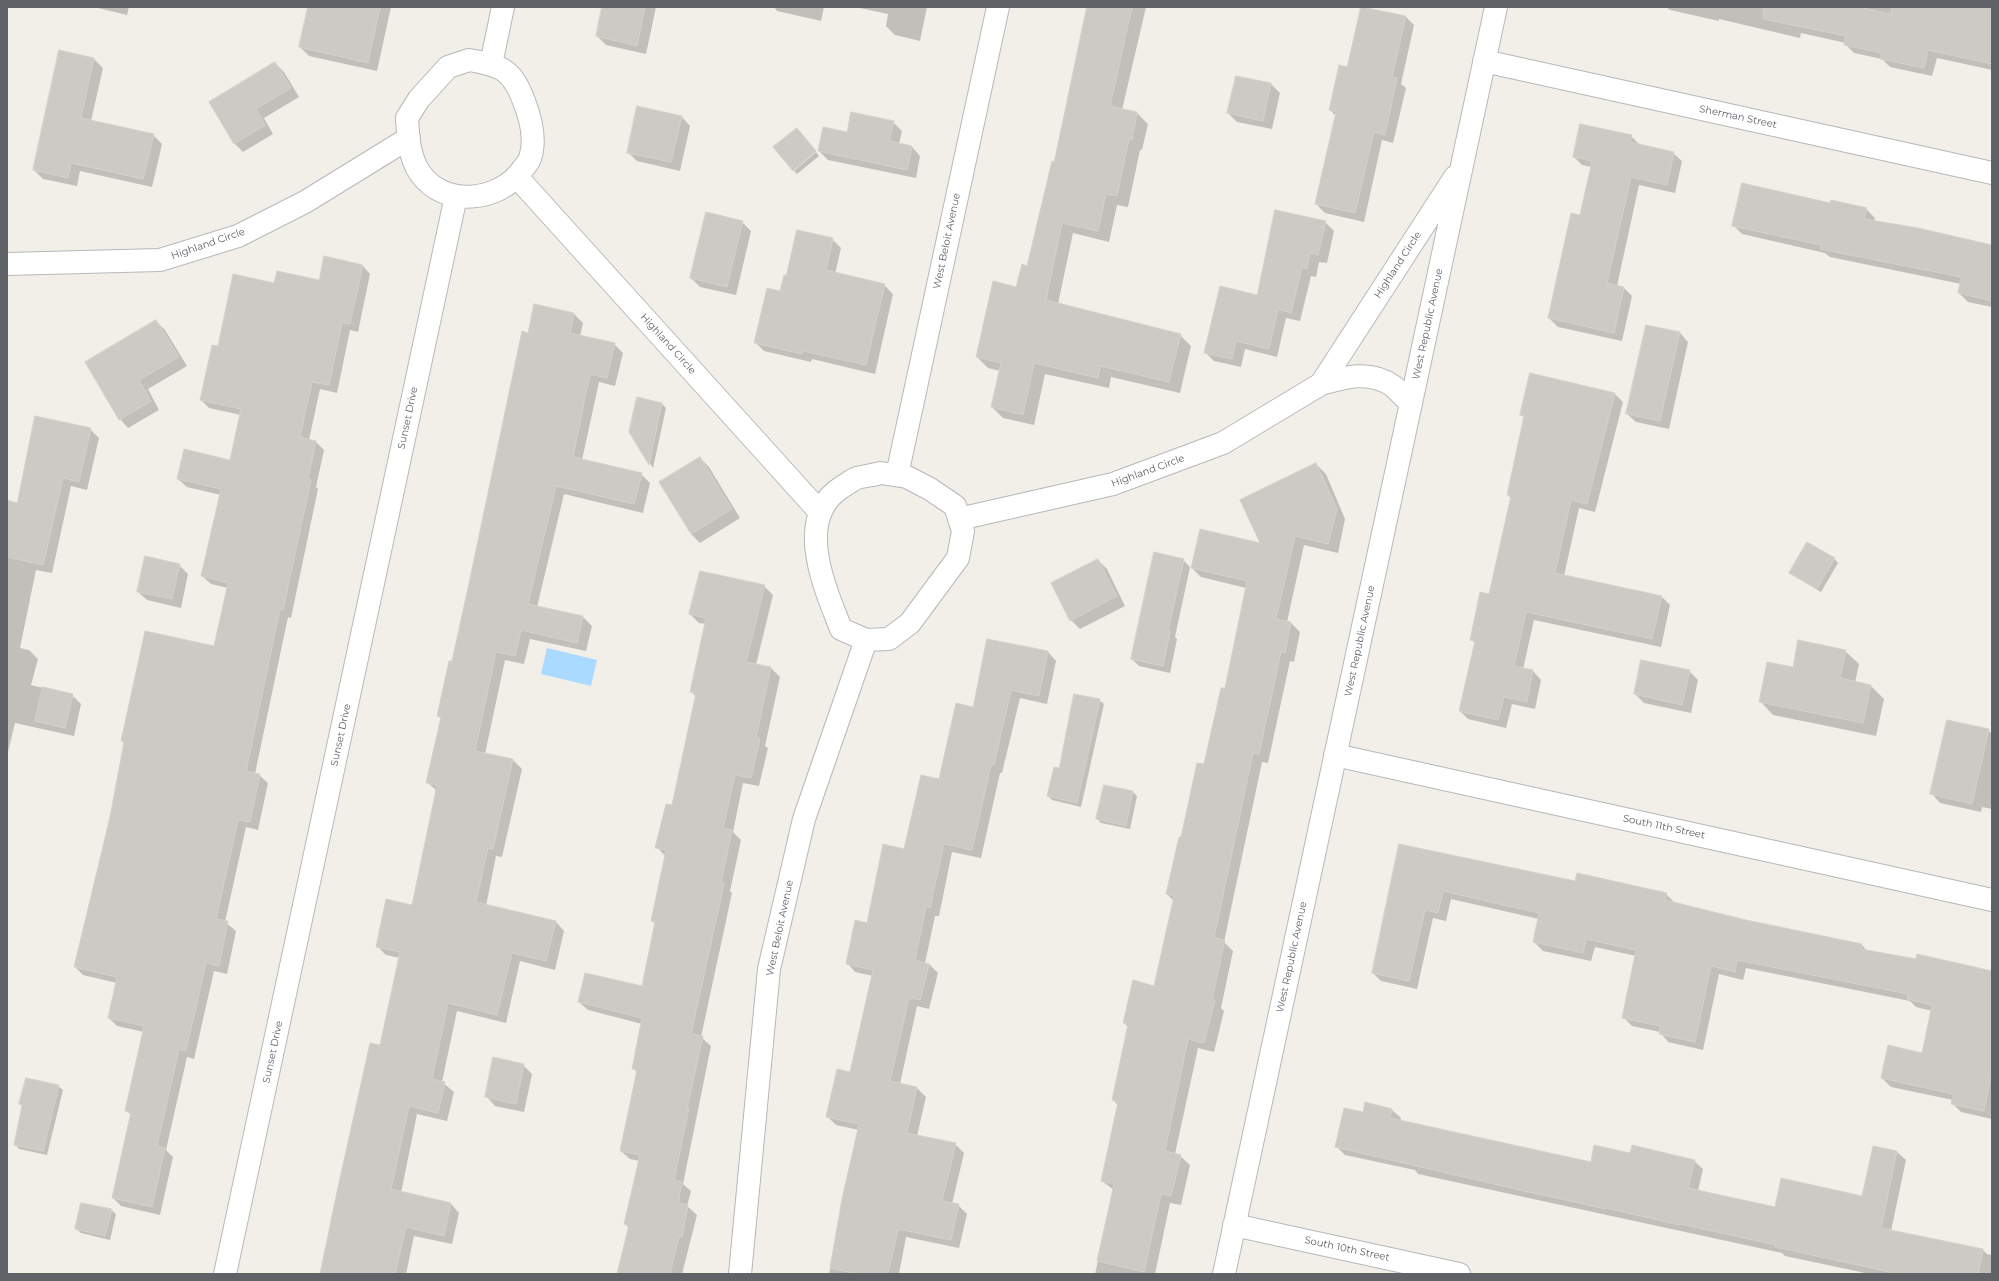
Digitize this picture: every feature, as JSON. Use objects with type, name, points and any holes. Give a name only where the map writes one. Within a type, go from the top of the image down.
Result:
[{"type":"street","points":[[491,64],[503,7]]},
{"type":"street","name":"West Beloit Avenue","points":[[897,475],[998,7]]},
{"type":"street","name":"West Republic Avenue","points":[[1224,1274],[1496,7]]},
{"type":"street","points":[[469,60],[491,64],[512,75],[522,96],[529,115],[533,141],[530,159],[517,177],[499,190],[478,197],[456,196],[435,188],[420,173],[412,157],[407,118],[419,99],[448,67],[469,60]]},
{"type":"street","name":"Sherman Street","points":[[1484,61],[1992,173]]},
{"type":"street","name":"Highland Circle","points":[[7,264],[160,260],[238,236],[304,202],[409,138]]},
{"type":"street","name":"Highland Circle","points":[[1321,384],[1462,166]]},
{"type":"street","name":"Highland Circle","points":[[517,177],[819,511]]},
{"type":"street","name":"Sunset Drive","points":[[225,1274],[456,196]]},
{"type":"street","name":"Highland Circle","points":[[959,519],[1113,484],[1223,444],[1321,384],[1352,376],[1375,378],[1393,386],[1410,404]]},
{"type":"street","points":[[881,473],[897,475],[907,477],[930,489],[955,506],[963,531],[958,558],[910,623],[889,639],[866,640],[841,629],[820,575],[816,526],[819,511],[834,492],[856,478],[881,473]]},
{"type":"street","name":"West Beloit Avenue","points":[[740,1274],[769,970],[804,819],[866,640]]},
{"type":"street","name":"South 11th Street","points":[[1335,755],[1992,900]]},
{"type":"street","name":"South 10th Street","points":[[1234,1225],[1459,1274]]},
{"type":"water","points":[[547,648],[597,660],[591,686],[541,674]]},
{"type":"building","points":[[308,7],[380,7],[368,63],[299,47]]},
{"type":"building","points":[[602,7],[645,7],[637,46],[596,36]]},
{"type":"building","points":[[1087,7],[1132,7],[1110,106],[1137,112],[1132,140],[1129,139],[1117,196],[1106,194],[1098,231],[1062,223],[1046,300],[1181,334],[1169,382],[1100,366],[1098,378],[1034,363],[1023,415],[991,407],[1001,363],[976,357],[993,281],[1016,287],[1022,264],[1027,266],[1052,161],[1054,162]]},
{"type":"building","points":[[1361,7],[1406,16],[1392,77],[1397,78],[1385,135],[1374,132],[1355,213],[1315,204],[1336,112],[1329,110],[1339,65],[1347,67]]},
{"type":"building","points":[[1764,7],[1857,7],[1891,14],[1892,7],[1992,7],[1992,64],[1928,50],[1924,68],[1880,59],[1882,53],[1844,45],[1846,36],[1763,19]]},
{"type":"building","points":[[59,50],[94,58],[81,118],[154,134],[143,179],[71,163],[68,178],[33,170]]},
{"type":"building","points":[[275,62],[291,88],[256,109],[265,125],[234,144],[209,102]]},
{"type":"building","points":[[1236,76],[1271,83],[1263,121],[1227,113]]},
{"type":"building","points":[[637,106],[682,116],[671,162],[627,153]]},
{"type":"building","points":[[851,112],[894,121],[889,141],[912,146],[907,170],[818,151],[823,127],[847,132]]},
{"type":"building","points":[[1580,124],[1632,135],[1630,142],[1674,152],[1667,185],[1631,177],[1607,283],[1624,287],[1614,333],[1548,318],[1571,213],[1580,215],[1592,161],[1573,157]]},
{"type":"building","points":[[797,128],[816,151],[793,171],[773,147]]},
{"type":"building","points":[[1742,183],[1830,203],[1831,200],[1867,208],[1864,219],[1918,228],[1992,245],[1992,301],[1958,293],[1961,277],[1820,249],[1821,245],[1732,226]]},
{"type":"building","points":[[1275,210],[1326,221],[1318,255],[1310,253],[1307,269],[1302,267],[1291,313],[1278,309],[1269,349],[1236,341],[1232,359],[1204,353],[1220,286],[1257,295]]},
{"type":"building","points":[[706,212],[743,221],[727,287],[690,278]]},
{"type":"building","points":[[797,230],[833,238],[826,270],[885,284],[866,365],[803,351],[802,354],[754,343],[767,288],[780,291],[784,275],[786,276]]},
{"type":"building","points":[[324,256],[363,265],[350,324],[342,323],[329,385],[312,382],[300,437],[316,441],[308,479],[311,480],[283,610],[280,609],[246,771],[260,774],[250,822],[238,820],[216,919],[228,921],[219,966],[206,963],[186,1051],[179,1049],[157,1146],[165,1148],[152,1207],[112,1198],[131,1112],[125,1111],[144,1026],[108,1018],[117,977],[74,967],[110,817],[124,742],[121,741],[145,631],[214,646],[228,583],[201,576],[221,489],[177,479],[184,449],[230,460],[241,409],[200,400],[212,345],[218,346],[233,274],[274,283],[277,271],[319,280]]},
{"type":"building","points":[[534,304],[574,313],[570,333],[615,343],[607,378],[590,374],[573,457],[642,473],[634,504],[556,486],[528,604],[583,616],[577,643],[521,630],[515,656],[496,652],[475,751],[513,759],[493,849],[488,848],[476,902],[556,921],[546,961],[512,953],[497,1015],[448,1003],[432,1079],[445,1082],[438,1113],[409,1106],[391,1189],[451,1203],[444,1236],[406,1227],[395,1274],[320,1274],[370,1043],[380,1045],[400,952],[376,947],[386,899],[412,905],[437,785],[426,783],[441,717],[437,716],[449,661],[452,661],[522,331],[528,333]]},
{"type":"building","points":[[156,320],[179,357],[139,380],[151,401],[119,420],[85,362]]},
{"type":"building","points":[[1646,325],[1680,332],[1660,421],[1626,414]]},
{"type":"building","points":[[1530,373],[1615,393],[1587,504],[1571,500],[1555,573],[1662,596],[1652,639],[1526,612],[1514,666],[1533,670],[1527,702],[1504,697],[1498,720],[1459,711],[1475,641],[1470,640],[1480,592],[1489,594],[1511,496],[1507,495],[1524,416],[1520,415]]},
{"type":"building","points":[[637,397],[662,403],[649,465],[629,432]]},
{"type":"building","points":[[35,416],[91,428],[79,482],[63,478],[43,565],[7,557],[7,500],[17,503]]},
{"type":"building","points":[[700,457],[732,509],[691,534],[659,482]]},
{"type":"building","points":[[1316,463],[1337,509],[1328,544],[1295,536],[1276,619],[1291,622],[1285,653],[1281,652],[1259,754],[1253,753],[1214,938],[1225,940],[1212,1000],[1215,1000],[1204,1043],[1188,1039],[1165,1151],[1181,1155],[1171,1196],[1161,1194],[1144,1272],[1097,1261],[1114,1184],[1101,1181],[1118,1102],[1112,1100],[1128,1024],[1123,1023],[1133,980],[1154,986],[1174,896],[1166,894],[1179,837],[1181,837],[1197,763],[1204,764],[1221,688],[1225,688],[1247,581],[1191,568],[1200,529],[1260,543],[1240,500]]},
{"type":"building","points":[[1807,542],[1835,558],[1817,589],[1789,573]]},
{"type":"building","points":[[1154,552],[1184,559],[1168,631],[1170,631],[1163,666],[1131,659]]},
{"type":"building","points":[[145,556],[180,564],[172,599],[137,592]]},
{"type":"building","points":[[1098,559],[1117,596],[1070,621],[1051,583]]},
{"type":"building","points":[[700,571],[765,585],[746,662],[771,667],[756,738],[760,739],[751,778],[735,775],[723,828],[732,830],[721,883],[724,884],[691,1034],[703,1036],[687,1108],[689,1108],[674,1180],[682,1182],[678,1203],[688,1205],[682,1237],[679,1236],[670,1274],[617,1274],[629,1225],[624,1224],[640,1155],[620,1151],[637,1070],[632,1069],[642,1018],[578,1002],[585,973],[642,986],[655,922],[651,921],[666,850],[655,848],[666,804],[672,805],[696,693],[690,692],[706,618],[689,614]]},
{"type":"building","points":[[987,639],[1048,651],[1039,696],[1011,690],[994,765],[991,765],[972,850],[944,844],[930,908],[926,907],[915,960],[929,964],[920,1000],[909,998],[890,1081],[917,1087],[907,1133],[956,1143],[942,1201],[959,1204],[951,1240],[898,1229],[888,1274],[856,1274],[830,1268],[842,1199],[859,1124],[826,1117],[837,1069],[850,1072],[873,970],[846,964],[855,920],[867,923],[883,844],[904,849],[921,775],[939,779],[956,703],[973,707]]},
{"type":"building","points":[[1798,640],[1846,650],[1840,678],[1871,685],[1863,723],[1759,702],[1767,662],[1793,667]]},
{"type":"building","points":[[1641,660],[1690,670],[1682,705],[1634,694]]},
{"type":"building","points":[[43,687],[73,694],[65,728],[35,721]]},
{"type":"building","points":[[1074,694],[1100,699],[1077,803],[1047,796],[1054,767],[1059,768]]},
{"type":"building","points":[[1947,720],[1989,729],[1972,804],[1930,794]]},
{"type":"building","points":[[1104,785],[1133,791],[1126,826],[1096,819]]},
{"type":"building","points":[[1399,844],[1575,881],[1577,873],[1667,893],[1665,900],[1746,920],[1862,944],[1861,949],[1916,959],[1917,954],[1992,971],[1992,1071],[1984,1111],[1951,1104],[1953,1094],[1881,1078],[1888,1045],[1922,1053],[1932,1005],[1907,999],[1908,994],[1737,960],[1735,972],[1711,966],[1695,1042],[1659,1034],[1660,1026],[1622,1018],[1636,950],[1586,939],[1583,953],[1533,942],[1539,913],[1443,891],[1438,913],[1425,910],[1409,981],[1372,973]]},
{"type":"building","points":[[493,1057],[524,1064],[516,1104],[485,1097]]},
{"type":"building","points":[[26,1078],[59,1085],[43,1151],[14,1145],[22,1105],[19,1104]]},
{"type":"building","points":[[1365,1102],[1392,1109],[1390,1118],[1591,1162],[1594,1145],[1630,1153],[1632,1145],[1695,1160],[1688,1188],[1775,1207],[1781,1178],[1862,1196],[1873,1146],[1897,1151],[1881,1228],[1983,1249],[1978,1274],[1899,1274],[1775,1247],[1776,1245],[1520,1190],[1335,1147],[1344,1108],[1363,1112]]},
{"type":"building","points":[[81,1203],[112,1209],[105,1236],[75,1229]]}]
